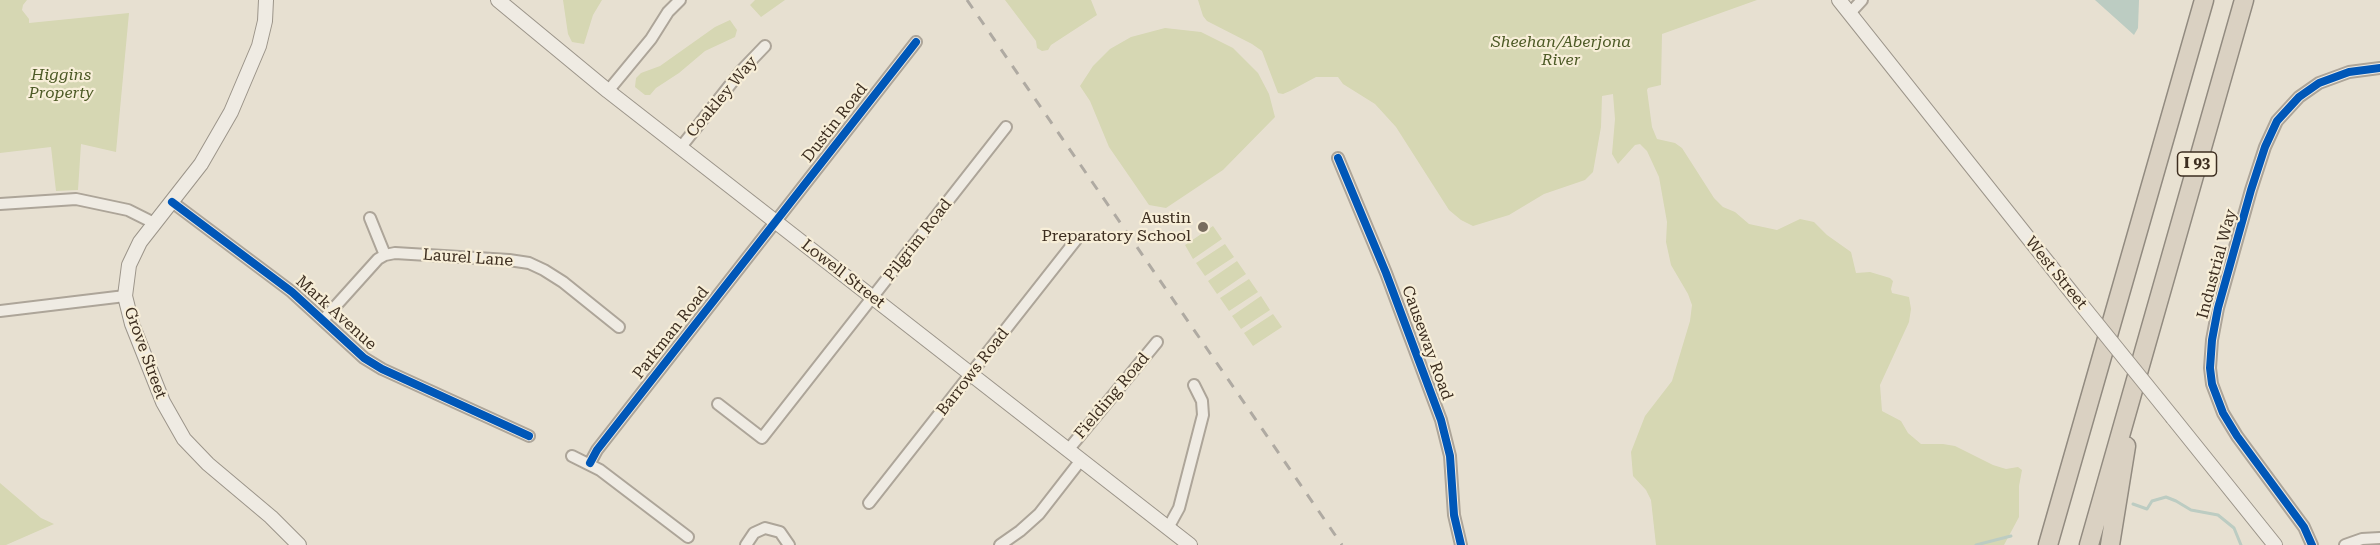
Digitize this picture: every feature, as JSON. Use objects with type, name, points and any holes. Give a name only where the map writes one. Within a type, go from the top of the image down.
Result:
[{"type":"highway","name":"I 93","points":[[2048,545],[2204,0]]},
{"type":"highway","name":"I 93","points":[[2088,545],[2244,0]]},
{"type":"highway","points":[[2110,545],[2123,475],[2131,397]]},
{"type":"main road","name":"Grove Street","points":[[266,0],[265,21],[259,46],[231,112],[206,157],[140,242],[130,261],[125,296],[132,324],[163,402],[184,439],[208,464],[271,517],[299,545]]},
{"type":"main road","name":"Lowell Street","points":[[498,0],[608,91],[1190,545]]},
{"type":"main road","name":"West Street","points":[[1839,0],[2275,545]]},
{"type":"street","points":[[608,91],[651,39],[668,12],[680,0]]},
{"type":"street","points":[[1850,14],[1862,0]]},
{"type":"street","name":"Dustin Road","points":[[776,222],[916,42]]},
{"type":"street","name":"Coakley Way","points":[[681,147],[741,70],[765,46]]},
{"type":"street","name":"Industrial Way","points":[[2312,545],[2304,527],[2237,436],[2223,413],[2212,384],[2210,362],[2212,340],[2226,276],[2254,179],[2277,121],[2299,97],[2319,83],[2349,72],[2380,68]]},
{"type":"street","name":"Pilgrim Road","points":[[718,404],[762,438],[1006,127]]},
{"type":"street","name":"Causeway Road","points":[[1338,158],[1386,273],[1441,420],[1449,449],[1454,515],[1461,545]]},
{"type":"street","points":[[0,204],[54,199],[88,201],[128,210],[154,223]]},
{"type":"street","name":"Mark Avenue","points":[[172,202],[273,276],[324,319],[357,353],[373,364],[529,436]]},
{"type":"street","points":[[324,319],[370,267],[385,255],[370,218]]},
{"type":"street","name":"Parkman Road","points":[[590,463],[597,450],[776,222]]},
{"type":"street","name":"Barrows Road","points":[[869,503],[1076,240]]},
{"type":"street","name":"Laurel Lane","points":[[385,255],[399,253],[529,263],[563,282],[619,327]]},
{"type":"street","points":[[0,311],[125,296]]},
{"type":"street","name":"Fielding Road","points":[[1068,450],[1157,342]]},
{"type":"street","points":[[1168,528],[1179,508],[1203,415],[1203,403],[1194,385]]},
{"type":"street","points":[[572,456],[590,463],[688,537]]},
{"type":"street","points":[[1000,545],[1039,514],[1081,460]]},
{"type":"street","points":[[746,545],[754,533],[770,528],[780,532],[789,545]]},
{"type":"street","points":[[2345,545],[2362,539],[2380,538]]},
{"type":"green space","name":"Higgins Property","points":[[0,0],[27,0],[22,10],[29,19],[29,23],[129,13],[116,152],[81,144],[78,190],[56,191],[51,147],[0,153]]},
{"type":"green space","points":[[563,0],[602,0],[593,15],[584,44],[572,42],[568,34]]},
{"type":"green space","points":[[755,0],[785,0],[761,17],[750,5]]},
{"type":"green space","points":[[1005,0],[1091,0],[1097,15],[1051,45],[1048,50],[1042,51],[1037,48],[1036,41]]},
{"type":"green space","name":"Sheehan/Aberjona River","points":[[1198,0],[1757,0],[1662,34],[1661,85],[1647,90],[1652,127],[1657,139],[1675,143],[1682,148],[1714,198],[1723,207],[1735,212],[1749,224],[1777,230],[1800,219],[1814,222],[1827,235],[1851,252],[1856,273],[1870,272],[1890,278],[1893,281],[1892,293],[1909,297],[1911,309],[1909,322],[1880,385],[1882,411],[1901,421],[1908,433],[1921,444],[1955,446],[1993,465],[2006,469],[2018,467],[2022,470],[2019,486],[2019,517],[2004,545],[1656,545],[1651,500],[1646,490],[1633,476],[1631,452],[1645,416],[1672,381],[1690,321],[1692,305],[1671,265],[1666,242],[1667,222],[1659,177],[1647,151],[1640,144],[1635,145],[1618,164],[1612,154],[1615,119],[1613,94],[1602,96],[1601,127],[1593,172],[1585,180],[1544,194],[1509,215],[1473,226],[1449,210],[1396,127],[1375,104],[1343,84],[1338,77],[1316,77],[1283,94],[1278,93],[1262,51],[1207,21]]},
{"type":"green space","points":[[730,20],[737,30],[735,37],[705,51],[650,95],[645,95],[635,87],[636,78],[641,73],[660,66],[715,27]]},
{"type":"green space","points":[[1165,28],[1201,32],[1233,48],[1258,73],[1269,94],[1275,117],[1223,170],[1166,208],[1149,205],[1109,147],[1090,101],[1080,86],[1093,66],[1110,49],[1131,37]]},
{"type":"green space","points":[[1213,226],[1222,239],[1193,259],[1185,245]]},
{"type":"green space","points":[[1225,244],[1234,257],[1205,276],[1196,263]]},
{"type":"green space","points":[[1237,261],[1246,274],[1217,294],[1208,281]]},
{"type":"green space","points":[[1249,279],[1258,292],[1229,311],[1220,298]]},
{"type":"green space","points":[[1261,296],[1270,310],[1241,329],[1232,316]]},
{"type":"green space","points":[[1273,314],[1282,327],[1253,346],[1244,333]]},
{"type":"green space","points":[[0,483],[41,518],[54,524],[6,545],[0,545]]},
{"type":"shaded area","points":[[2095,0],[2139,0],[2138,28],[2134,35]]},
{"type":"waterway","points":[[2133,504],[2147,509],[2152,501],[2166,497],[2191,510],[2218,515],[2234,528],[2241,545]]},
{"type":"waterway","points":[[1976,545],[2011,536]]},
{"type":"railway","points":[[967,0],[1342,545]]},
{"type":"cycle path","points":[[590,463],[597,450],[916,42]]},
{"type":"cycle path","points":[[2312,545],[2304,527],[2237,436],[2223,413],[2212,384],[2210,368],[2212,340],[2218,308],[2251,190],[2265,147],[2277,121],[2299,97],[2319,83],[2349,72],[2380,68]]},
{"type":"cycle path","points":[[1338,158],[1386,273],[1441,420],[1450,456],[1454,515],[1461,545]]},
{"type":"cycle path","points":[[172,202],[292,292],[364,358],[382,369],[529,436]]},
{"type":"place","name":"Austin Preparatory School","points":[[1203,227]]}]
